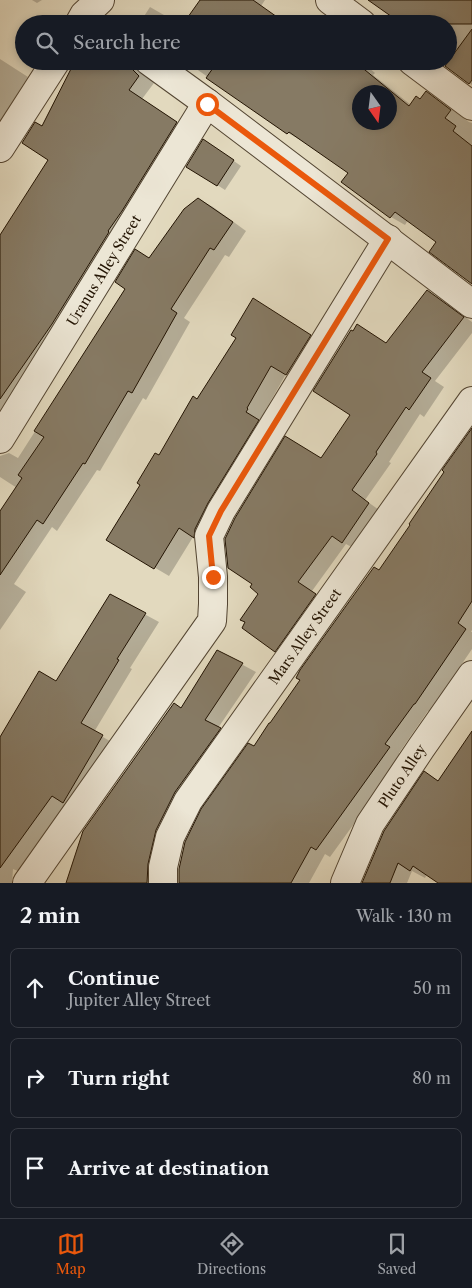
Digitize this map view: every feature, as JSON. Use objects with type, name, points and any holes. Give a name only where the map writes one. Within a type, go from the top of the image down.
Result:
[{"type":"street","points":[[330,0],[350,15]]},
{"type":"street","points":[[0,148],[50,70]]},
{"type":"street","points":[[161,70],[472,304]]},
{"type":"street","points":[[424,70],[472,106]]},
{"type":"street","name":"Uranus Alley Street","points":[[0,439],[207,104]]},
{"type":"street","points":[[27,883],[212,621],[213,577],[209,536],[221,511],[388,239]]},
{"type":"street","name":"Mars Alley Street","points":[[163,883],[163,867],[170,838],[188,801],[472,401]]},
{"type":"street","name":"Pluto Alley","points":[[345,883],[370,824],[472,675]]},
{"type":"building","points":[[200,0],[253,0],[274,15],[189,15]]},
{"type":"building","points":[[368,0],[472,0],[472,24],[457,24],[457,15],[389,15]]},
{"type":"building","points":[[472,29],[472,80],[469,84],[450,70],[457,70],[457,50]]},
{"type":"building","points":[[70,70],[133,70],[139,76],[129,90],[177,122],[52,324],[0,399],[0,235],[48,160],[22,143],[35,122],[42,126]]},
{"type":"building","points":[[212,70],[365,70],[383,85],[352,85],[352,130],[397,130],[397,96],[409,106],[416,96],[420,99],[426,91],[451,110],[445,118],[456,126],[453,131],[472,146],[472,284],[429,252],[436,242],[395,212],[390,218],[341,182],[348,173],[289,132],[287,134],[206,78]]},
{"type":"building","points":[[203,139],[234,160],[217,186],[186,167]]},
{"type":"building","points":[[198,198],[233,222],[214,250],[210,248],[171,309],[177,313],[132,393],[128,391],[85,464],[83,463],[43,524],[37,520],[0,575],[0,511],[22,478],[18,475],[44,437],[34,431],[125,289],[115,282],[135,249],[149,258],[184,209]]},
{"type":"building","points":[[427,290],[464,317],[422,372],[431,378],[409,410],[406,407],[352,490],[369,503],[342,543],[332,536],[298,582],[316,594],[275,652],[242,628],[245,622],[240,620],[258,594],[250,587],[252,584],[228,568],[225,539],[235,518],[285,436],[321,458],[350,415],[313,391],[351,330],[353,331],[357,324],[386,343]]},
{"type":"building","points":[[253,298],[311,335],[286,375],[271,366],[246,412],[259,420],[208,503],[195,529],[194,538],[179,528],[154,569],[106,540],[140,485],[137,483],[155,453],[159,455],[193,396],[197,399],[236,338],[231,335]]},
{"type":"building","points":[[472,428],[472,601],[458,623],[466,629],[385,744],[390,747],[316,850],[311,847],[291,883],[179,883],[179,869],[185,842],[201,809],[248,743],[254,746],[300,680],[296,678],[300,670],[374,567],[379,570],[444,472],[442,470]]},
{"type":"building","points":[[110,594],[146,613],[117,659],[119,660],[81,723],[103,735],[63,803],[52,796],[0,868],[0,737],[39,671],[56,681]]},
{"type":"building","points":[[217,650],[243,663],[205,720],[221,728],[175,792],[156,830],[148,864],[147,883],[66,883],[83,831],[174,703],[181,708]]},
{"type":"building","points":[[472,731],[472,883],[438,883],[413,866],[410,871],[398,863],[390,883],[362,883],[384,831],[424,771],[438,781]]},
{"type":"route","points":[[207,104],[388,239],[221,511],[209,536],[213,577]]}]
